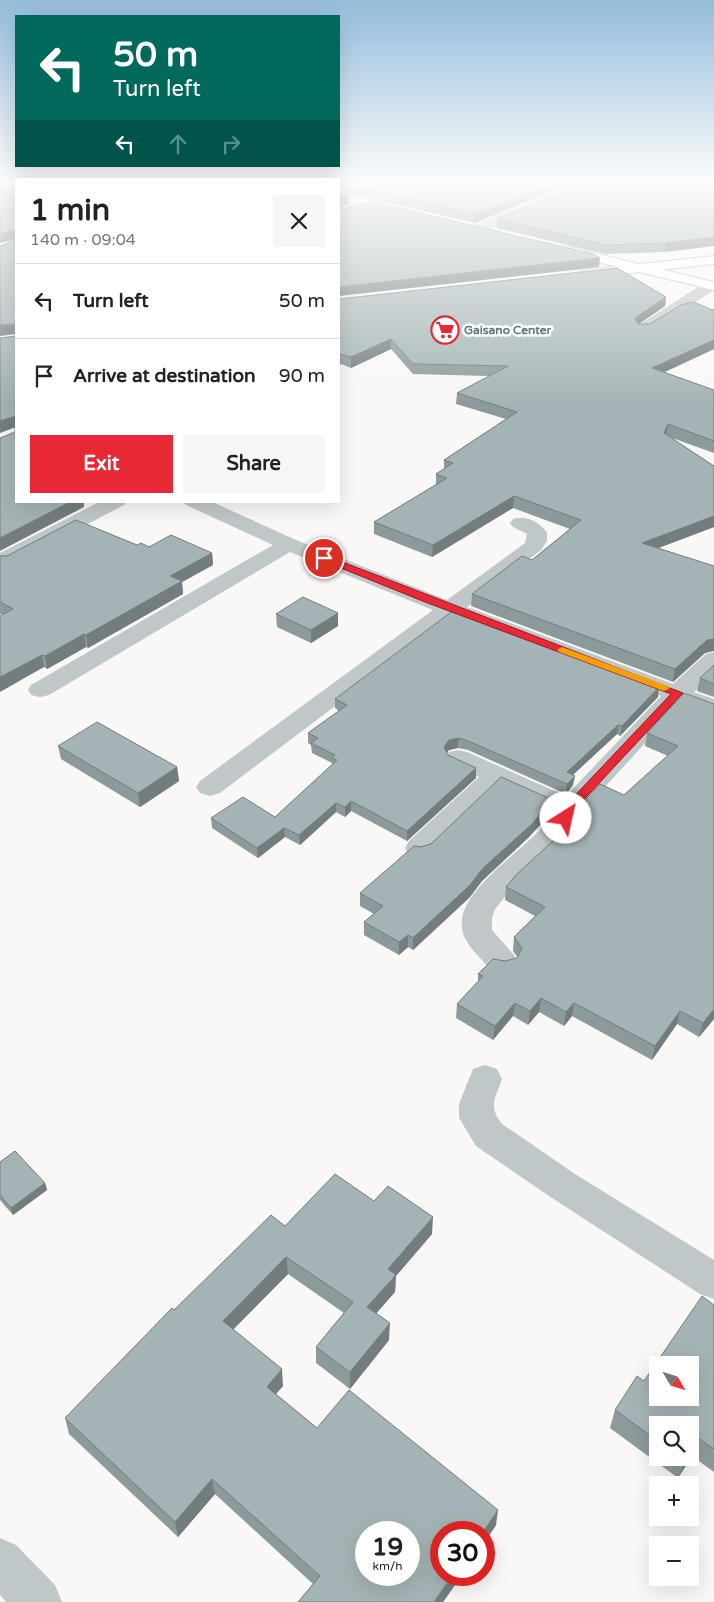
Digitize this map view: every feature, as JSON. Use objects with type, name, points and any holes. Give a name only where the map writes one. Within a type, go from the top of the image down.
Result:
[{"type":"main road","points":[[588,256],[713,285]]},
{"type":"main road","points":[[567,276],[714,260]]},
{"type":"street","points":[[643,329],[713,285]]},
{"type":"street","points":[[0,561],[113,503]]},
{"type":"street","points":[[197,503],[289,544],[450,608],[714,708]]},
{"type":"street","points":[[210,788],[534,546],[538,538],[537,532],[534,528],[520,523]]},
{"type":"street","points":[[40,690],[289,544]]},
{"type":"street","points":[[503,963],[484,942],[476,928],[477,914],[490,894],[551,837],[566,818],[570,808],[678,693],[714,659]]},
{"type":"street","points":[[458,758],[570,808]]},
{"type":"street","points":[[419,848],[497,775]]},
{"type":"street","points":[[485,1079],[476,1104],[477,1118],[490,1135],[562,1185],[714,1281]]},
{"type":"street","points":[[0,1561],[38,1602]]},
{"type":"building","points":[[0,256],[15,256],[15,324],[0,325]]},
{"type":"building","points":[[340,256],[596,256],[600,258],[340,287]]},
{"type":"building","points":[[617,268],[666,297],[635,318],[638,324],[650,324],[681,305],[694,302],[712,310],[714,309],[714,340],[652,368],[714,390],[714,441],[668,424],[664,433],[714,466],[714,516],[642,543],[714,566],[714,639],[707,640],[675,669],[472,594],[522,556],[532,560],[581,520],[514,496],[433,545],[374,522],[447,478],[436,474],[453,463],[444,460],[517,412],[457,393],[508,366],[413,364],[391,339],[351,357],[340,354],[340,299]]},
{"type":"building","points":[[15,336],[15,416],[0,421],[0,338]]},
{"type":"building","points":[[15,432],[15,503],[68,503],[0,538],[0,438]]},
{"type":"building","points":[[76,520],[137,545],[141,543],[149,547],[171,535],[212,553],[170,576],[182,581],[86,635],[84,634],[45,656],[42,655],[0,677],[0,616],[13,609],[0,602],[0,556],[7,556]]},
{"type":"building","points":[[303,597],[338,613],[311,630],[276,614]]},
{"type":"building","points":[[454,610],[659,687],[622,726],[618,725],[567,772],[575,776],[567,784],[468,741],[459,738],[449,740],[444,747],[448,755],[476,768],[407,831],[351,801],[345,807],[336,803],[299,835],[284,828],[257,848],[211,818],[243,797],[275,817],[337,760],[332,758],[335,755],[311,743],[318,738],[308,733],[347,705],[335,699]]},
{"type":"building","points":[[714,665],[714,684],[700,678]]},
{"type":"building","points":[[684,693],[714,704],[714,1009],[703,1023],[680,1011],[655,1046],[574,1003],[566,1012],[541,998],[530,1011],[515,1003],[495,1026],[457,1004],[483,976],[478,974],[493,959],[505,961],[517,958],[522,948],[514,937],[545,907],[506,887],[517,874],[567,828],[585,800],[600,784],[624,795],[678,746],[647,733]]},
{"type":"building","points":[[97,722],[177,767],[138,793],[58,746]]},
{"type":"building","points":[[501,777],[553,800],[531,825],[483,868],[470,885],[413,938],[408,935],[399,942],[364,922],[383,906],[360,893],[414,846],[420,847],[431,844]]},
{"type":"building","points":[[15,1151],[45,1183],[11,1208],[0,1195],[0,1162]]},
{"type":"building","points":[[335,1174],[374,1201],[388,1186],[433,1217],[388,1269],[396,1275],[367,1307],[390,1323],[350,1372],[316,1347],[353,1302],[286,1257],[223,1321],[282,1369],[267,1387],[317,1428],[349,1390],[498,1510],[490,1521],[430,1521],[430,1586],[445,1586],[434,1602],[298,1602],[320,1576],[212,1479],[175,1522],[65,1418],[172,1308],[174,1310],[271,1215],[285,1226]]},
{"type":"building","points":[[702,1296],[714,1305],[714,1449],[699,1439],[699,1416],[649,1416],[649,1435],[615,1410],[637,1376],[644,1381],[649,1374],[649,1406],[699,1406],[699,1356],[661,1356]]},
{"type":"slow traffic","points":[[562,650],[664,688]]},
{"type":"place","name":"Gaisano Center","points":[[445,330]]},
{"type":"route","points":[[324,558],[428,600],[678,693],[570,808],[566,818]]}]
